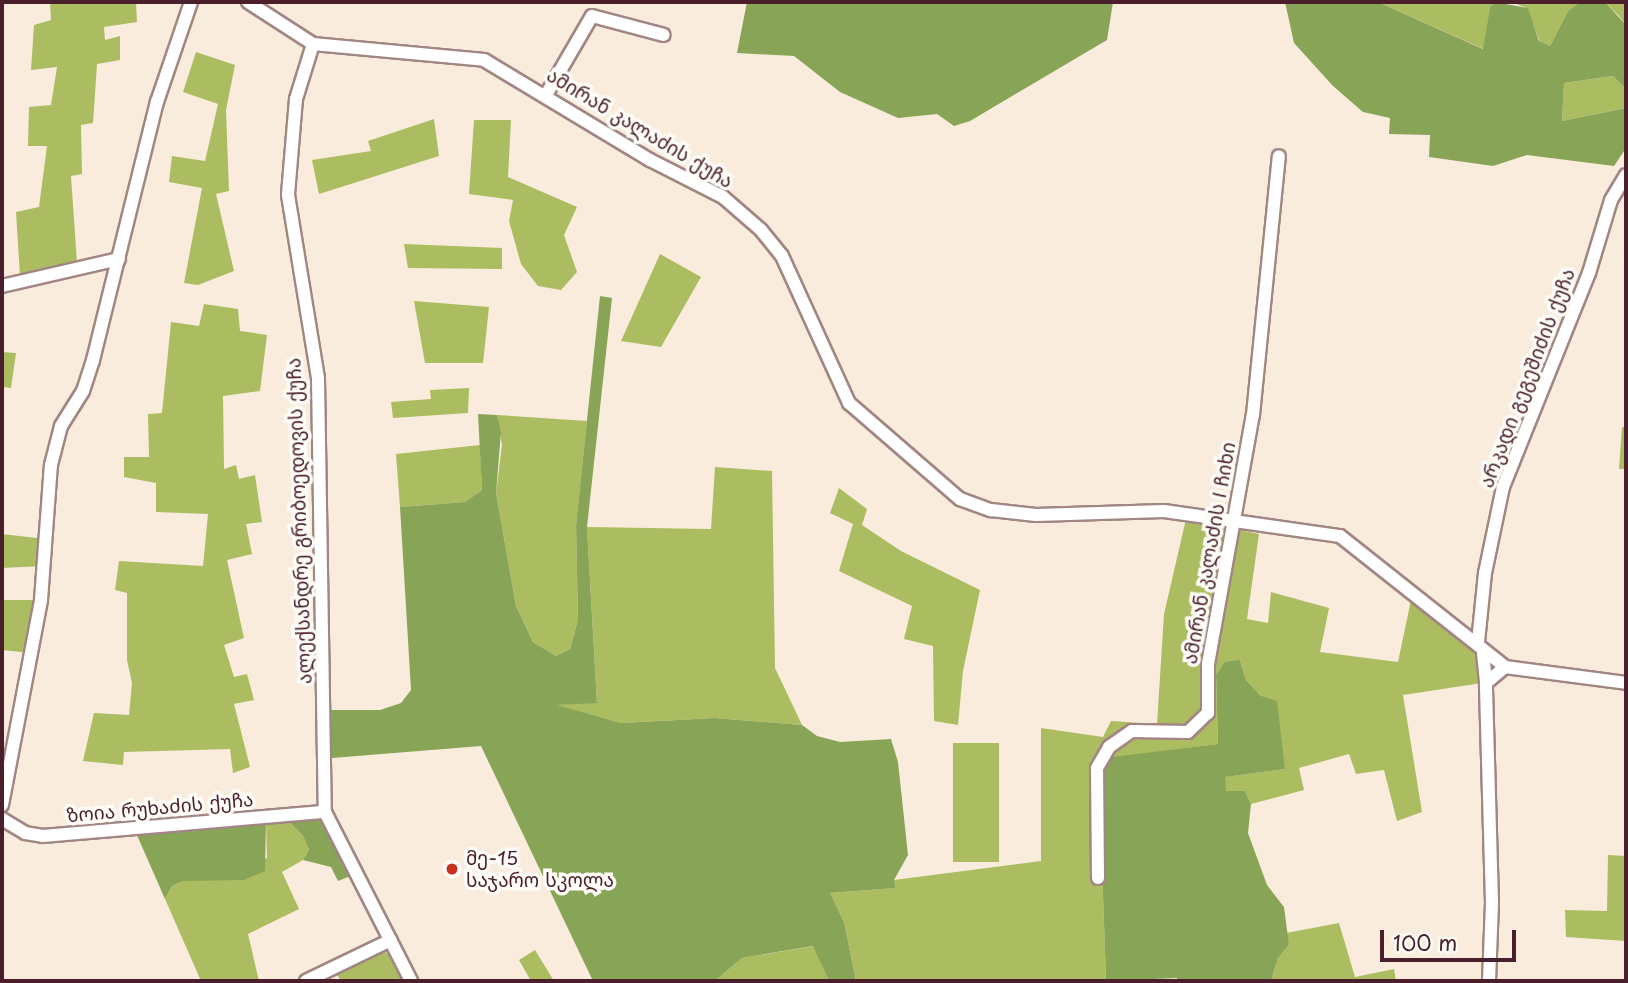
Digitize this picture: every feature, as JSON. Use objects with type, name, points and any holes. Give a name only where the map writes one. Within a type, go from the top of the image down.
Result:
[{"type":"street","points":[[2,805],[41,600],[51,464],[61,426],[83,391],[119,259],[157,102],[191,2]]},
{"type":"street","name":"ამირან კალაძის ქუჩა","points":[[248,2],[313,44],[484,60],[650,160],[723,197],[761,230],[782,256],[849,403],[960,499],[990,510],[1035,515],[1164,511],[1231,524],[1340,536],[1505,667],[1626,683]]},
{"type":"street","points":[[546,95],[592,16],[664,35]]},
{"type":"street","name":"ალექსანდრე გრიბოედოვის ქუჩა","points":[[313,44],[296,99],[288,195],[318,379],[325,812],[411,981]]},
{"type":"street","name":"ამირან კალაძის I ჩიხი","points":[[1098,878],[1097,768],[1109,747],[1132,731],[1188,732],[1208,713],[1208,664],[1231,524],[1253,415],[1279,156]]},
{"type":"street","name":"არკადი გეგეშიძის ქუჩა","points":[[1489,981],[1492,903],[1486,683],[1481,648],[1485,573],[1503,488],[1589,273],[1611,200],[1626,175]]},
{"type":"street","points":[[2,286],[119,259]]},
{"type":"street","points":[[1486,683],[1505,667]]},
{"type":"street","name":"ზოია რუხაძის ქუჩა","points":[[2,819],[25,833],[43,836],[325,812]]},
{"type":"street","points":[[306,981],[391,940]]},
{"type":"green space","points":[[50,2],[136,2],[137,22],[104,27],[105,40],[120,36],[120,60],[97,64],[93,123],[81,125],[82,174],[71,176],[77,263],[20,276],[16,212],[39,207],[47,146],[28,146],[29,107],[51,105],[57,67],[31,70],[34,25],[51,20]]},
{"type":"green space","points":[[747,2],[1113,2],[1107,40],[970,121],[954,126],[937,114],[898,118],[840,92],[794,56],[737,53]]},
{"type":"green space","points":[[1285,2],[1378,2],[1483,49],[1490,7],[1495,2],[1528,8],[1539,41],[1550,46],[1568,11],[1580,2],[1605,2],[1626,25],[1626,89],[1613,76],[1564,83],[1562,121],[1626,108],[1626,148],[1614,166],[1527,155],[1493,166],[1429,157],[1430,135],[1389,134],[1390,118],[1363,112],[1333,86],[1294,43]]},
{"type":"green space","points":[[1378,2],[1495,2],[1490,7],[1484,49]]},
{"type":"green space","points":[[1511,2],[1580,2],[1568,11],[1550,46],[1540,42],[1527,8]]},
{"type":"green space","points":[[1605,2],[1626,2],[1626,25],[1619,16]]},
{"type":"green space","points":[[196,52],[235,65],[226,110],[229,191],[216,194],[234,271],[198,285],[184,283],[202,188],[169,182],[172,156],[205,161],[218,104],[183,92]]},
{"type":"green space","points":[[1613,76],[1626,89],[1626,108],[1562,121],[1564,83]]},
{"type":"green space","points":[[434,119],[439,156],[319,194],[312,160],[371,151],[368,141]]},
{"type":"green space","points":[[474,120],[511,120],[508,177],[577,207],[564,235],[577,272],[561,290],[538,286],[521,264],[509,221],[513,200],[469,194]]},
{"type":"green space","points":[[404,244],[502,248],[502,269],[408,268]]},
{"type":"green space","points":[[660,254],[701,277],[661,347],[621,341]]},
{"type":"green space","points":[[600,296],[612,298],[587,527],[597,703],[557,705],[621,723],[715,718],[802,725],[817,736],[840,742],[891,739],[898,762],[908,855],[894,880],[895,888],[830,893],[844,922],[856,981],[829,981],[813,946],[742,958],[715,981],[593,981],[481,746],[332,758],[330,710],[380,710],[401,703],[411,690],[400,507],[465,502],[482,490],[478,414],[497,415],[501,432],[496,493],[516,606],[533,642],[556,656],[570,649],[578,620],[576,525]]},
{"type":"green space","points":[[414,301],[489,307],[483,363],[425,363]]},
{"type":"green space","points":[[204,304],[238,309],[240,331],[267,335],[260,391],[223,396],[224,469],[236,465],[239,479],[255,475],[262,522],[246,524],[252,554],[227,560],[244,638],[224,645],[234,677],[247,674],[254,700],[234,704],[250,767],[233,773],[230,749],[124,752],[123,765],[83,761],[94,713],[129,715],[132,683],[127,660],[127,593],[115,590],[119,561],[203,566],[208,514],[156,512],[156,483],[124,477],[124,457],[149,457],[148,414],[162,413],[171,322],[199,326]]},
{"type":"green space","points":[[2,352],[16,353],[11,388],[2,387]]},
{"type":"green space","points":[[469,388],[468,413],[393,418],[391,402],[431,399],[430,390]]},
{"type":"green space","points":[[497,415],[587,421],[576,525],[578,620],[570,649],[556,656],[533,642],[516,606],[496,493],[502,445]]},
{"type":"green space","points":[[1622,427],[1626,427],[1626,469],[1619,469]]},
{"type":"green space","points":[[480,445],[482,490],[465,502],[400,507],[396,454]]},
{"type":"green space","points":[[715,467],[772,471],[775,668],[802,725],[715,718],[621,723],[555,705],[597,702],[587,527],[711,529]]},
{"type":"green space","points":[[839,488],[867,509],[862,525],[901,551],[980,590],[963,671],[958,725],[934,721],[933,646],[904,639],[912,606],[839,571],[853,524],[830,513]]},
{"type":"green space","points":[[1186,519],[1259,534],[1247,619],[1268,623],[1271,592],[1329,608],[1320,652],[1398,662],[1411,600],[1478,650],[1482,683],[1403,695],[1422,812],[1397,821],[1384,770],[1356,774],[1349,754],[1299,768],[1304,790],[1251,804],[1245,791],[1226,791],[1224,777],[1285,769],[1261,696],[1246,680],[1240,660],[1216,675],[1218,744],[1112,758],[1099,780],[1106,981],[856,981],[844,922],[830,893],[894,888],[894,880],[1041,861],[1041,728],[1103,737],[1111,721],[1157,724],[1164,614]]},
{"type":"green space","points":[[2,534],[45,539],[43,566],[2,568]]},
{"type":"green space","points":[[2,600],[41,600],[31,653],[2,650]]},
{"type":"green space","points":[[1240,660],[1246,680],[1261,696],[1277,701],[1285,769],[1225,777],[1226,791],[1245,791],[1251,804],[1248,833],[1267,885],[1284,907],[1289,945],[1278,958],[1271,981],[1177,981],[1177,978],[1106,981],[1099,779],[1112,757],[1218,744],[1216,675],[1225,662]]},
{"type":"green space","points":[[953,743],[999,743],[999,862],[953,862]]},
{"type":"green space","points":[[323,816],[353,875],[338,881],[331,867],[303,860],[309,850],[303,836],[286,819]]},
{"type":"green space","points":[[286,819],[303,836],[309,850],[303,860],[282,872],[299,909],[248,934],[259,981],[201,981],[165,899],[172,886],[182,880],[219,879],[267,858],[266,821]]},
{"type":"green space","points":[[266,821],[265,871],[244,880],[182,881],[172,886],[165,899],[136,833]]},
{"type":"green space","points":[[1608,855],[1626,856],[1626,941],[1566,937],[1565,910],[1607,911]]},
{"type":"green space","points":[[1339,923],[1355,977],[1394,969],[1396,981],[1271,981],[1278,958],[1289,945],[1286,933]]},
{"type":"green space","points":[[814,946],[829,981],[715,981],[742,958]]},
{"type":"green space","points":[[535,950],[554,981],[531,981],[519,960]]},
{"type":"green space","points":[[384,952],[392,954],[405,981],[341,981],[336,973]]},
{"type":"place","name":"მე-15 საჯარო სკოლა","points":[[452,869]]}]
